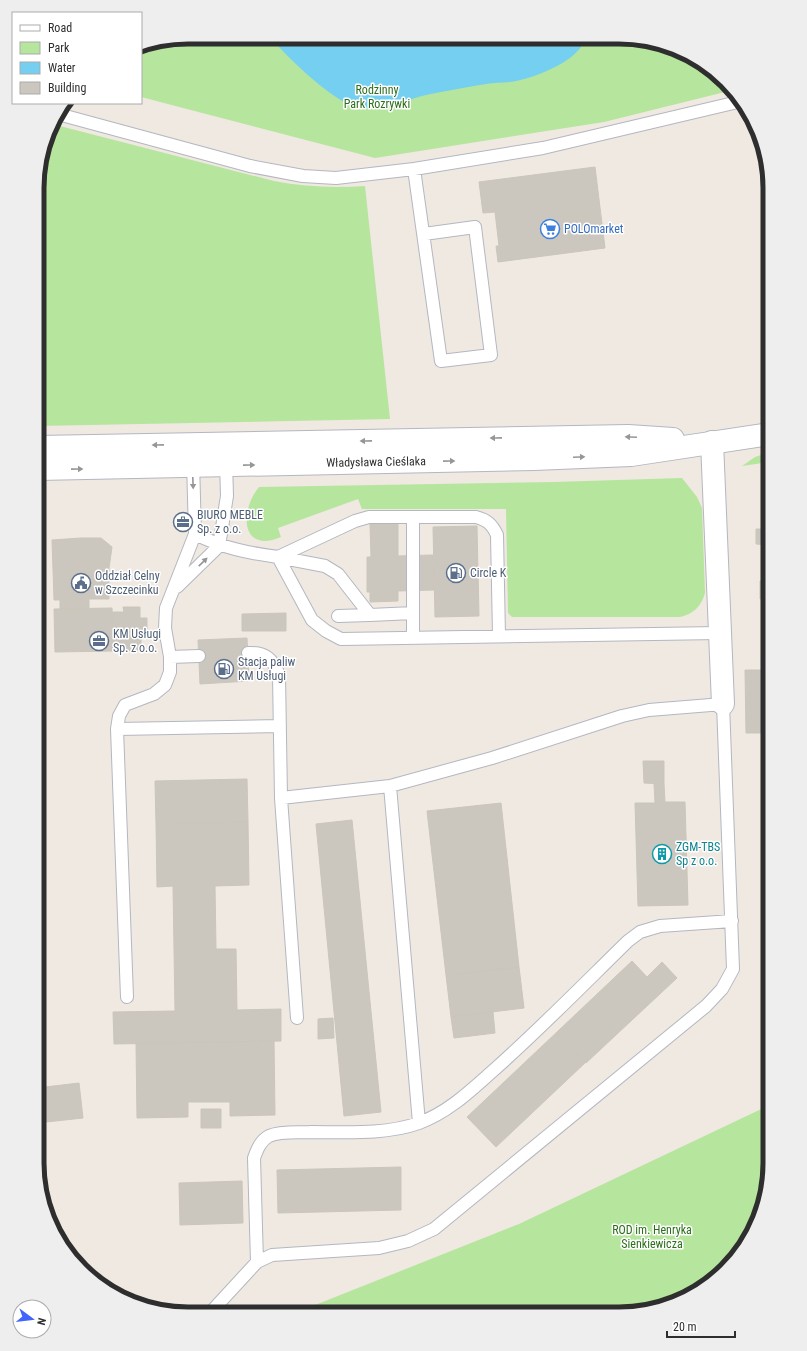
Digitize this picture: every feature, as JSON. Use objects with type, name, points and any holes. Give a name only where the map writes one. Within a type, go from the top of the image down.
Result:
[{"type":"street","name":"Władysława Cieślaka","points":[[44,469],[534,459],[631,455],[763,435]]},
{"type":"street","name":"Władysława Cieślaka","points":[[44,448],[628,436],[712,442]]},
{"type":"street","points":[[712,442],[723,704]]},
{"type":"lane","points":[[63,115],[250,166],[303,176],[336,178],[414,169],[543,148],[735,103]]},
{"type":"lane","points":[[414,169],[441,361],[491,355],[475,227],[424,234]]},
{"type":"lane","points":[[127,997],[117,728],[119,716],[125,706],[154,694],[165,685],[170,672],[170,657],[165,628],[166,608],[175,589],[196,534],[193,444]]},
{"type":"lane","points":[[175,589],[219,546],[227,496],[225,444]]},
{"type":"lane","points":[[278,557],[369,517],[476,517],[485,519],[492,526],[497,535],[499,636]]},
{"type":"lane","points":[[413,517],[413,638]]},
{"type":"lane","points":[[196,534],[219,546],[254,554],[325,566],[338,574],[370,615]]},
{"type":"lane","points":[[278,557],[312,620],[326,631],[341,639],[719,633]]},
{"type":"lane","points":[[338,616],[413,613]]},
{"type":"lane","points":[[248,653],[265,656],[274,663],[279,675],[282,798],[296,1018]]},
{"type":"lane","points":[[170,657],[199,656]]},
{"type":"lane","points":[[216,1307],[257,1262],[272,1255],[379,1248],[408,1241],[434,1229],[706,1006],[722,989],[732,969],[732,921],[723,704],[650,710],[622,716],[492,758],[390,786],[282,798]]},
{"type":"lane","points":[[117,728],[280,726]]},
{"type":"lane","points":[[390,786],[419,1123]]},
{"type":"lane","points":[[257,1262],[254,1158],[258,1146],[268,1136],[284,1133],[367,1131],[399,1128],[419,1123],[440,1114],[455,1104],[524,1043],[628,941],[640,932],[660,926],[732,921]]},
{"type":"green space","name":"Rodzinny Park Rozrywki","points":[[178,44],[629,44],[656,49],[683,59],[707,74],[726,92],[604,122],[375,158],[142,97],[142,52]]},
{"type":"green space","points":[[58,126],[274,181],[297,185],[342,187],[365,186],[390,419],[44,426],[44,178],[49,151]]},
{"type":"green space","points":[[763,454],[763,463],[742,466],[755,457]]},
{"type":"green space","points":[[682,478],[697,497],[702,508],[705,593],[699,606],[693,612],[680,617],[512,617],[508,613],[506,509],[362,509],[358,499],[278,528],[281,537],[268,541],[258,540],[251,535],[247,518],[248,507],[259,487],[554,482]]},
{"type":"green space","name":"ROD im. Henryka Sienkiewicza","points":[[763,1108],[762,1182],[758,1200],[748,1227],[739,1243],[721,1265],[699,1283],[674,1296],[656,1302],[629,1307],[310,1307],[519,1224]]},
{"type":"water","points":[[277,44],[583,44],[575,54],[557,66],[525,79],[490,83],[441,92],[385,107],[368,109],[350,105],[338,98],[325,89]]},
{"type":"building","name":"POLOmarket","points":[[595,167],[605,248],[498,262],[496,246],[499,246],[495,212],[483,213],[479,182]]},
{"type":"building","points":[[398,523],[398,556],[433,555],[434,590],[398,591],[398,601],[370,602],[370,592],[367,592],[367,557],[371,557],[370,524]]},
{"type":"building","name":"Circle K","points":[[477,526],[479,616],[435,617],[433,527]]},
{"type":"building","points":[[756,529],[763,529],[763,544],[756,544]]},
{"type":"building","name":"Oddział Celny w Szczecinku","points":[[101,538],[112,547],[109,568],[109,599],[89,599],[89,609],[60,609],[60,600],[54,600],[52,540]]},
{"type":"building","points":[[760,581],[763,581],[763,599],[760,599]]},
{"type":"building","points":[[123,607],[140,607],[140,618],[147,618],[147,633],[141,633],[141,650],[113,651],[112,612],[124,612]]},
{"type":"building","points":[[112,608],[113,651],[55,652],[54,609]]},
{"type":"building","points":[[286,613],[286,631],[242,631],[242,614]]},
{"type":"building","name":"Stacja paliw KM Usługi","points":[[247,638],[249,681],[200,684],[198,640]]},
{"type":"building","points":[[745,670],[763,670],[763,733],[746,733]]},
{"type":"building","points":[[643,761],[664,761],[664,784],[644,783]]},
{"type":"building","points":[[247,779],[248,822],[156,824],[155,781]]},
{"type":"building","name":"ZGM-TBS Sp z o.o.","points":[[654,784],[664,784],[665,802],[685,802],[688,905],[638,906],[635,803],[655,803]]},
{"type":"building","points":[[501,803],[519,967],[446,975],[427,811]]},
{"type":"building","points":[[352,820],[381,1112],[344,1116],[316,824]]},
{"type":"building","points":[[248,822],[249,885],[215,886],[216,949],[236,949],[237,1010],[281,1009],[281,1041],[114,1044],[113,1012],[175,1011],[173,886],[157,887],[156,824]]},
{"type":"building","points":[[632,961],[647,977],[662,962],[677,978],[586,1063],[557,1032]]},
{"type":"building","points":[[519,967],[524,1008],[451,1017],[446,975]]},
{"type":"building","points":[[493,1012],[495,1033],[454,1038],[451,1017]]},
{"type":"building","points":[[333,1018],[334,1038],[318,1039],[318,1019]]},
{"type":"building","points":[[557,1032],[586,1062],[496,1147],[467,1117]]},
{"type":"building","points":[[274,1041],[275,1115],[230,1116],[230,1102],[188,1102],[188,1117],[137,1118],[136,1043]]},
{"type":"building","points":[[79,1083],[83,1118],[44,1122],[44,1087]]},
{"type":"building","points":[[201,1109],[221,1109],[221,1128],[201,1128]]},
{"type":"building","points":[[401,1167],[401,1210],[278,1213],[277,1170]]},
{"type":"building","points":[[242,1181],[243,1223],[180,1225],[179,1183]]},
{"type":"place","name":"POLOmarket","points":[[550,229]]},
{"type":"place","name":"BIURO MEBLE Sp. z o.o.","points":[[183,522]]},
{"type":"place","name":"Circle K","points":[[456,573]]},
{"type":"place","name":"Oddział Celny w Szczecinku","points":[[81,583]]},
{"type":"place","name":"KM Usługi Sp. z o.o.","points":[[99,641]]},
{"type":"place","name":"Stacja paliw KM Usługi","points":[[224,669]]},
{"type":"place","name":"ZGM-TBS Sp z o.o.","points":[[662,854]]}]
